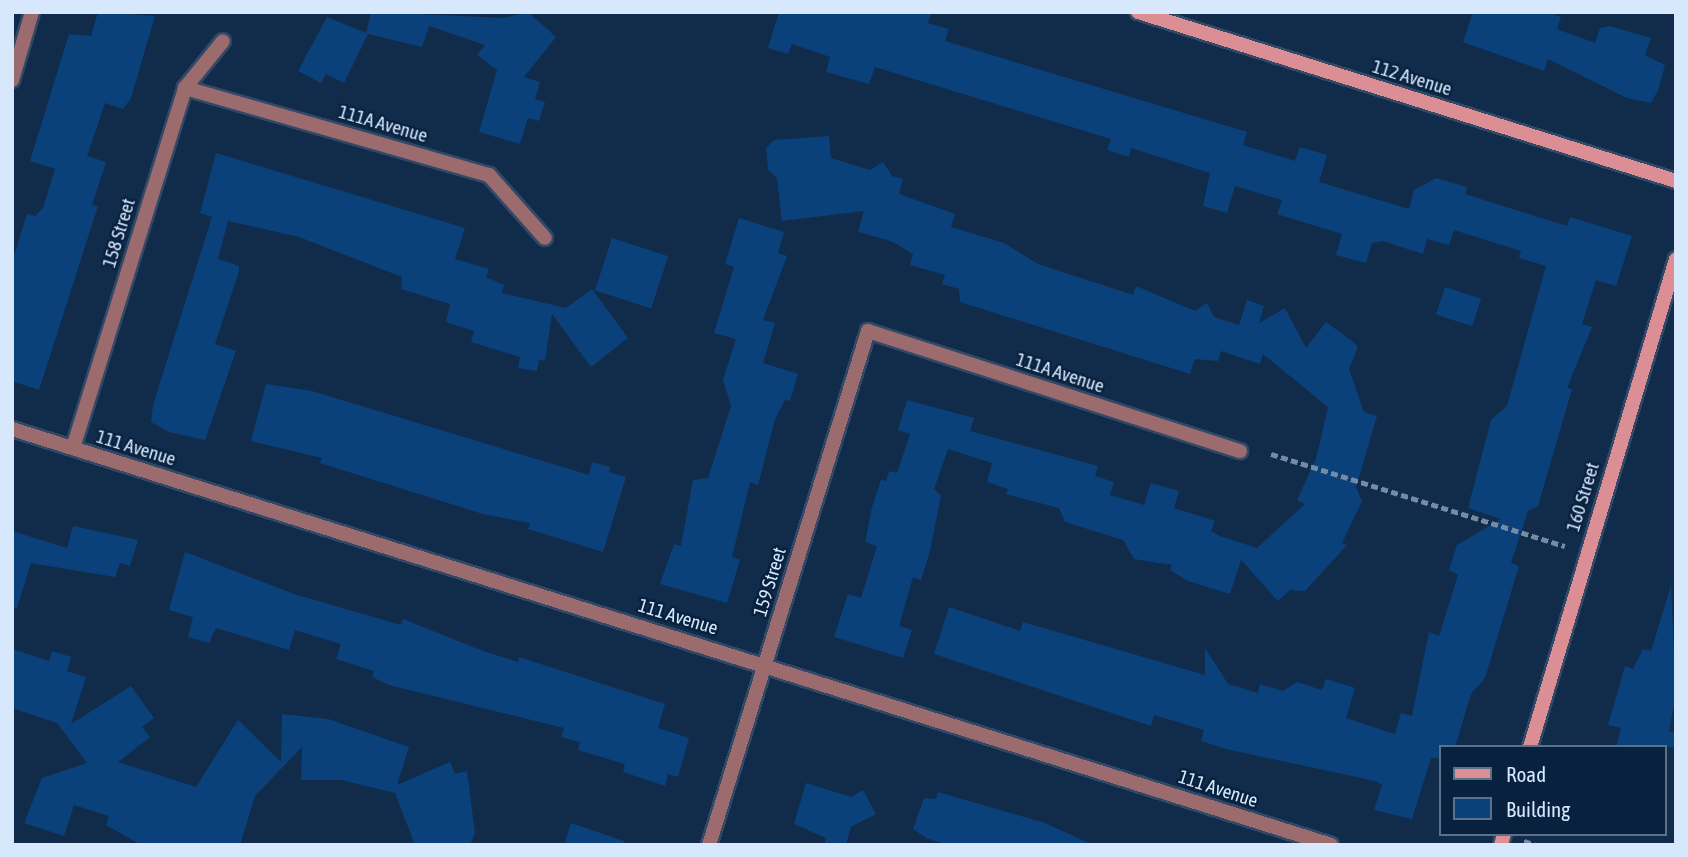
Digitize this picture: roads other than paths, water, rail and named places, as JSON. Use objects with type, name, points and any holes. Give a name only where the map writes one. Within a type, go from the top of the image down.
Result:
[{"type":"street","points":[[12,80],[32,12]]},
{"type":"street","name":"112 Avenue","points":[[1138,12],[1676,181]]},
{"type":"street","name":"158 Street","points":[[73,449],[185,88],[223,41]]},
{"type":"street","name":"111A Avenue","points":[[185,88],[489,175],[545,238]]},
{"type":"street","name":"160 Street","points":[[1531,745],[1676,259]]},
{"type":"street","name":"111A Avenue","points":[[868,331],[1240,451]]},
{"type":"street","name":"159 Street","points":[[709,845],[868,331]]},
{"type":"street","name":"111 Avenue","points":[[12,429],[1331,845]]}]
